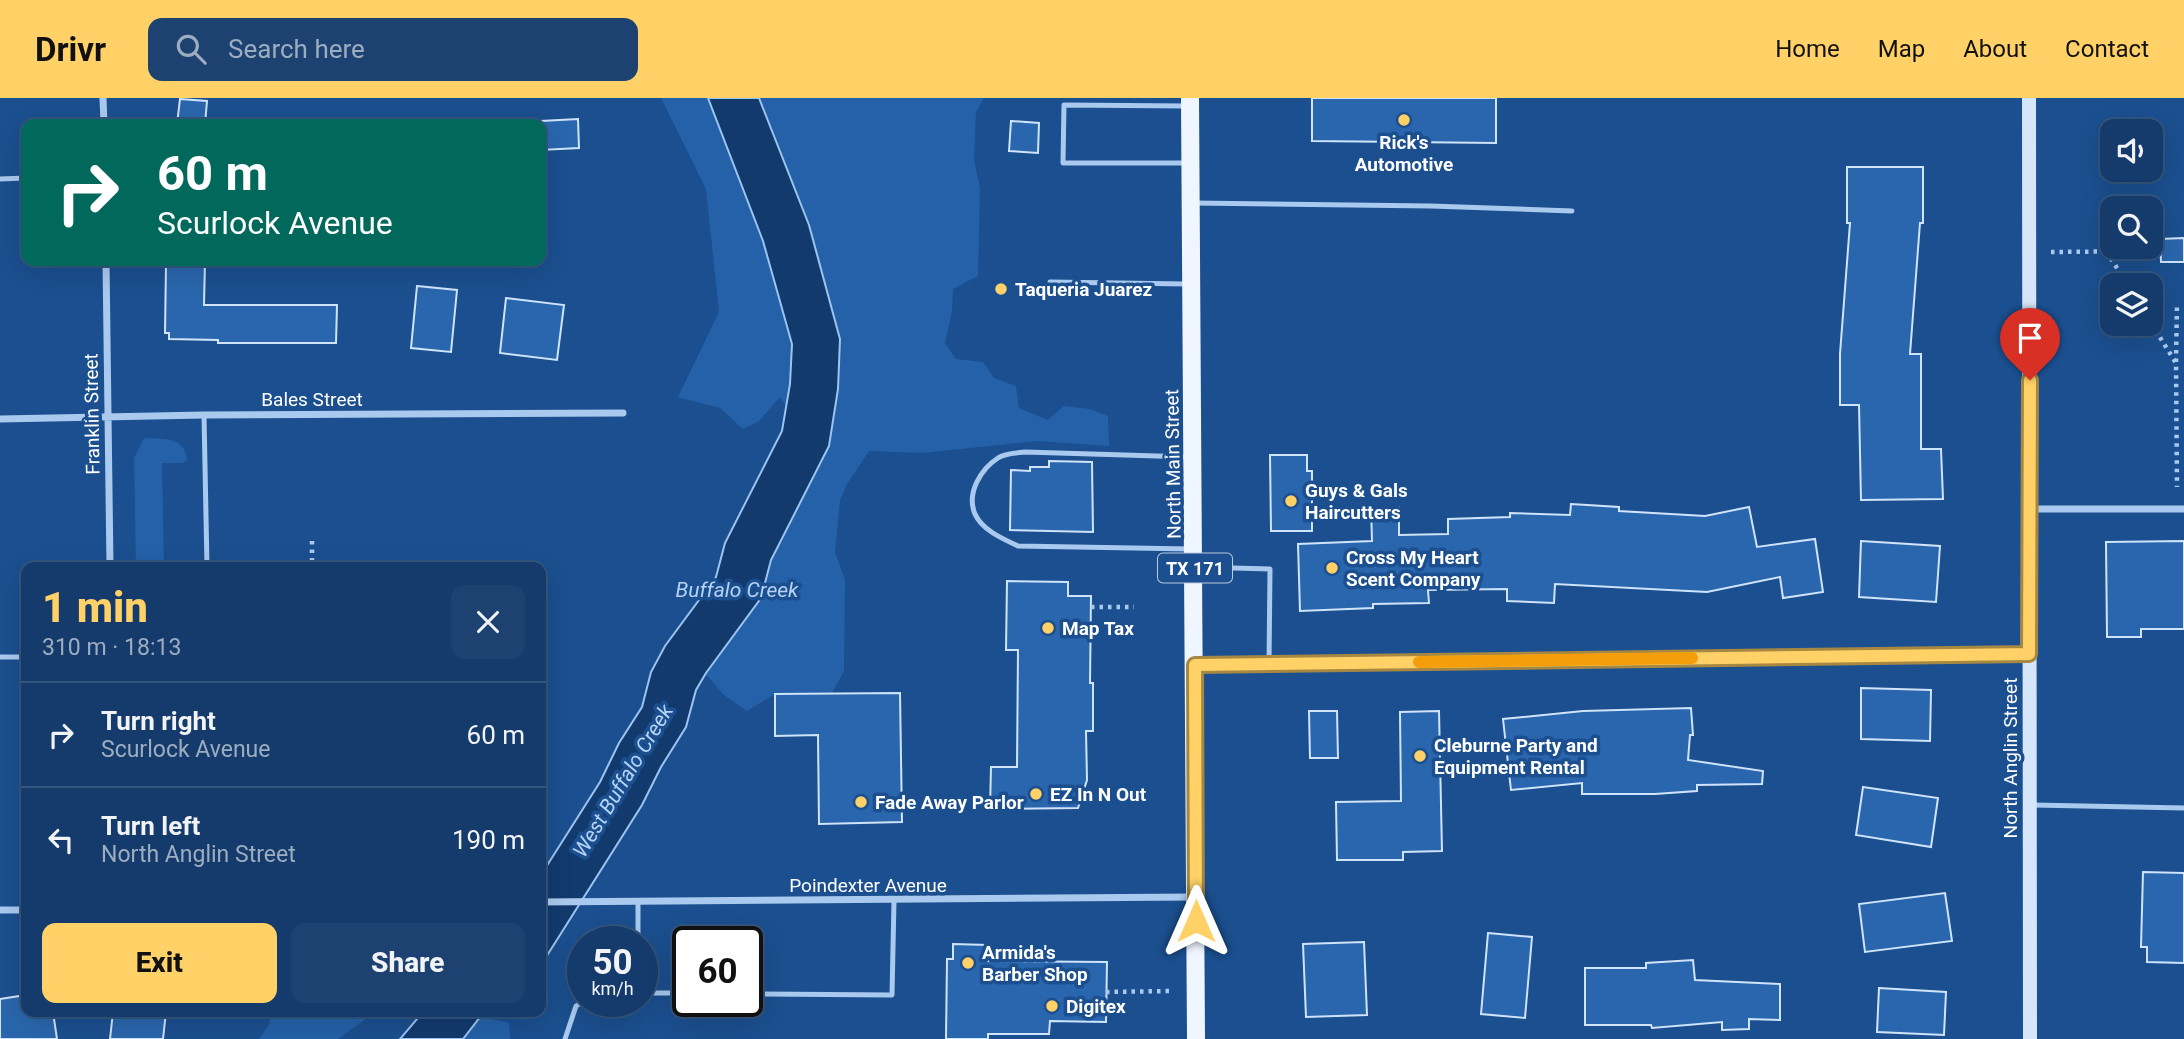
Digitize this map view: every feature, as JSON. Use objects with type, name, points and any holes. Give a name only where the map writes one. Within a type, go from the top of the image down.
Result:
[{"type":"main road","name":"North Main Street","points":[[1190,102],[1196,1039]]},
{"type":"street","points":[[103,98],[104,119]]},
{"type":"street","name":"North Anglin Street","points":[[2029,98],[2030,1039]]},
{"type":"street","name":"Franklin Street","points":[[106,266],[110,562]]},
{"type":"street","name":"Bales Street","points":[[0,419],[623,413]]},
{"type":"street","points":[[2030,509],[2184,509]]},
{"type":"street","points":[[1195,665],[2029,654]]},
{"type":"street","name":"Poindexter Avenue","points":[[546,902],[1196,897]]},
{"type":"street","points":[[0,910],[21,910]]},
{"type":"lane","points":[[1190,102],[1064,106],[1063,163],[1190,163]]},
{"type":"lane","points":[[0,178],[21,178]]},
{"type":"lane","points":[[1190,203],[1572,211]]},
{"type":"lane","points":[[1050,282],[1191,284]]},
{"type":"lane","points":[[204,415],[207,562]]},
{"type":"lane","points":[[1194,457],[1025,452],[1000,456],[984,469],[972,494],[975,515],[995,535],[1018,546],[1195,558],[1270,569],[1269,664]]},
{"type":"lane","points":[[0,657],[21,657]]},
{"type":"lane","points":[[2030,805],[2184,808]]},
{"type":"lane","points":[[763,994],[892,995],[894,901]]},
{"type":"lane","points":[[638,902],[638,926]]},
{"type":"lane","points":[[565,1039],[572,1017]]},
{"type":"path","points":[[2029,251],[2100,251]]},
{"type":"path","points":[[2177,303],[2177,487]]},
{"type":"path","points":[[2159,336],[2176,363]]},
{"type":"path","points":[[312,541],[312,562]]},
{"type":"path","points":[[1091,607],[1134,607]]},
{"type":"path","points":[[1106,992],[1196,991]]},
{"type":"shaded area","points":[[661,98],[984,98],[976,112],[974,160],[980,188],[978,276],[953,289],[952,312],[945,343],[956,359],[983,362],[994,378],[1016,386],[1019,408],[1048,420],[1064,406],[1090,409],[1108,416],[1109,446],[1037,441],[923,453],[869,451],[847,484],[840,500],[835,552],[845,580],[844,671],[832,693],[775,694],[747,711],[724,695],[701,669],[794,418],[780,397],[759,421],[743,429],[720,408],[678,397],[719,312],[706,189]]},
{"type":"shaded area","points":[[144,438],[172,440],[182,446],[185,452],[187,459],[183,463],[162,463],[164,562],[136,562],[134,458]]},
{"type":"shaded area","points":[[270,1017],[368,1017],[338,1039],[259,1039],[269,1025]]},
{"type":"shaded area","points":[[478,1017],[509,1023],[510,1039],[463,1039]]},
{"type":"water","name":"Buffalo Creek","points":[[708,98],[759,98],[809,225],[840,339],[838,389],[829,446],[771,560],[761,598],[706,673],[696,690],[686,727],[661,767],[642,805],[546,957],[546,867],[600,782],[619,743],[642,707],[651,672],[665,646],[716,577],[725,543],[782,431],[790,384],[792,344],[763,241]]},
{"type":"water","points":[[419,1017],[480,1017],[463,1039],[400,1039]]},
{"type":"building","name":"Rick's Automotive","points":[[1312,98],[1496,98],[1496,143],[1312,141]]},
{"type":"building","points":[[180,99],[207,101],[205,119],[178,119]]},
{"type":"building","points":[[578,119],[579,148],[546,150],[546,121]]},
{"type":"building","points":[[1011,121],[1039,123],[1038,153],[1009,151]]},
{"type":"building","points":[[1847,167],[1923,167],[1923,223],[1920,223],[1910,354],[1921,354],[1921,449],[1941,449],[1943,499],[1861,500],[1859,405],[1840,405],[1840,354],[1850,223],[1847,223]]},
{"type":"building","points":[[2184,238],[2184,262],[2161,262],[2163,239]]},
{"type":"building","points":[[166,266],[205,266],[204,305],[337,305],[336,343],[218,343],[218,340],[169,339],[169,333],[165,333]]},
{"type":"building","points":[[417,286],[457,290],[451,352],[411,348]]},
{"type":"building","points":[[506,298],[564,305],[557,360],[500,353]]},
{"type":"building","name":"Guys & Gals Haircutters","points":[[1270,455],[1307,455],[1307,471],[1312,471],[1312,531],[1271,531]]},
{"type":"building","points":[[1049,461],[1092,462],[1093,532],[1010,530],[1011,470],[1030,471],[1030,467],[1049,467]]},
{"type":"building","points":[[1571,504],[1619,507],[1619,511],[1705,516],[1749,507],[1757,547],[1815,539],[1823,592],[1783,598],[1780,577],[1707,592],[1555,584],[1554,603],[1507,601],[1507,589],[1428,590],[1429,603],[1373,604],[1373,608],[1300,611],[1298,544],[1372,541],[1371,508],[1399,507],[1399,535],[1448,534],[1448,519],[1510,517],[1510,513],[1570,515]]},
{"type":"building","points":[[1861,541],[1940,546],[1936,602],[1859,597]]},
{"type":"building","points":[[2184,541],[2184,629],[2141,629],[2141,637],[2107,637],[2106,542]]},
{"type":"building","points":[[1007,581],[1068,582],[1068,596],[1091,596],[1090,683],[1093,683],[1093,731],[1086,731],[1087,780],[1078,808],[990,809],[991,767],[1017,767],[1018,650],[1006,650]]},
{"type":"building","points":[[1861,688],[1931,690],[1930,741],[1861,739]]},
{"type":"building","points":[[900,693],[902,822],[819,824],[818,735],[775,736],[775,694]]},
{"type":"building","points":[[1691,708],[1693,735],[1690,735],[1688,760],[1763,771],[1762,784],[1697,785],[1697,791],[1655,794],[1582,794],[1582,783],[1511,790],[1503,719],[1583,711]]},
{"type":"building","points":[[1309,711],[1337,711],[1338,758],[1310,758]]},
{"type":"building","name":"Cleburne Party and Equipment Rental","points":[[1439,711],[1442,851],[1403,852],[1403,860],[1337,860],[1336,802],[1401,801],[1400,712]]},
{"type":"building","points":[[1863,787],[1938,798],[1931,847],[1856,835]]},
{"type":"building","points":[[2143,872],[2184,873],[2184,963],[2147,962],[2147,947],[2141,947]]},
{"type":"building","points":[[1945,893],[1952,941],[1865,952],[1859,904]]},
{"type":"building","points":[[1488,933],[1532,937],[1525,1018],[1481,1014]]},
{"type":"building","points":[[1364,942],[1367,1015],[1306,1017],[1303,944]]},
{"type":"building","name":"Digitex","points":[[953,944],[988,945],[988,961],[1107,962],[1106,1022],[1050,1021],[1049,1034],[988,1034],[988,1039],[946,1039],[947,959],[953,959]]},
{"type":"building","points":[[1693,960],[1695,980],[1780,984],[1780,1020],[1749,1019],[1749,1029],[1722,1030],[1722,1022],[1652,1028],[1651,1025],[1585,1025],[1585,968],[1646,968],[1646,963]]},
{"type":"building","points":[[1879,988],[1946,992],[1944,1035],[1877,1032]]},
{"type":"building","points":[[21,996],[21,1017],[54,1017],[57,1039],[0,1039],[0,999]]},
{"type":"building","points":[[112,1017],[165,1017],[163,1039],[110,1039]]},
{"type":"slow traffic","points":[[1419,662],[1692,658]]},
{"type":"place","name":"Rick's Automotive","points":[[1404,120]]},
{"type":"place","name":"Taqueria Juarez","points":[[1001,289]]},
{"type":"place","name":"Guys & Gals Haircutters","points":[[1291,501]]},
{"type":"place","name":"Cross My Heart Scent Company","points":[[1332,568]]},
{"type":"place","name":"Map Tax","points":[[1048,628]]},
{"type":"place","name":"Cleburne Party and Equipment Rental","points":[[1420,756]]},
{"type":"place","name":"EZ In N Out","points":[[1036,794]]},
{"type":"place","name":"Fade Away Parlor","points":[[861,802]]},
{"type":"place","name":"Armida's Barber Shop","points":[[968,963]]},
{"type":"place","name":"Digitex","points":[[1052,1006]]},
{"type":"route","points":[[1196,921],[1195,665],[2029,654],[2030,380]]},
{"type":"water label","name":"West Buffalo Creek","points":[[623,781]]}]
